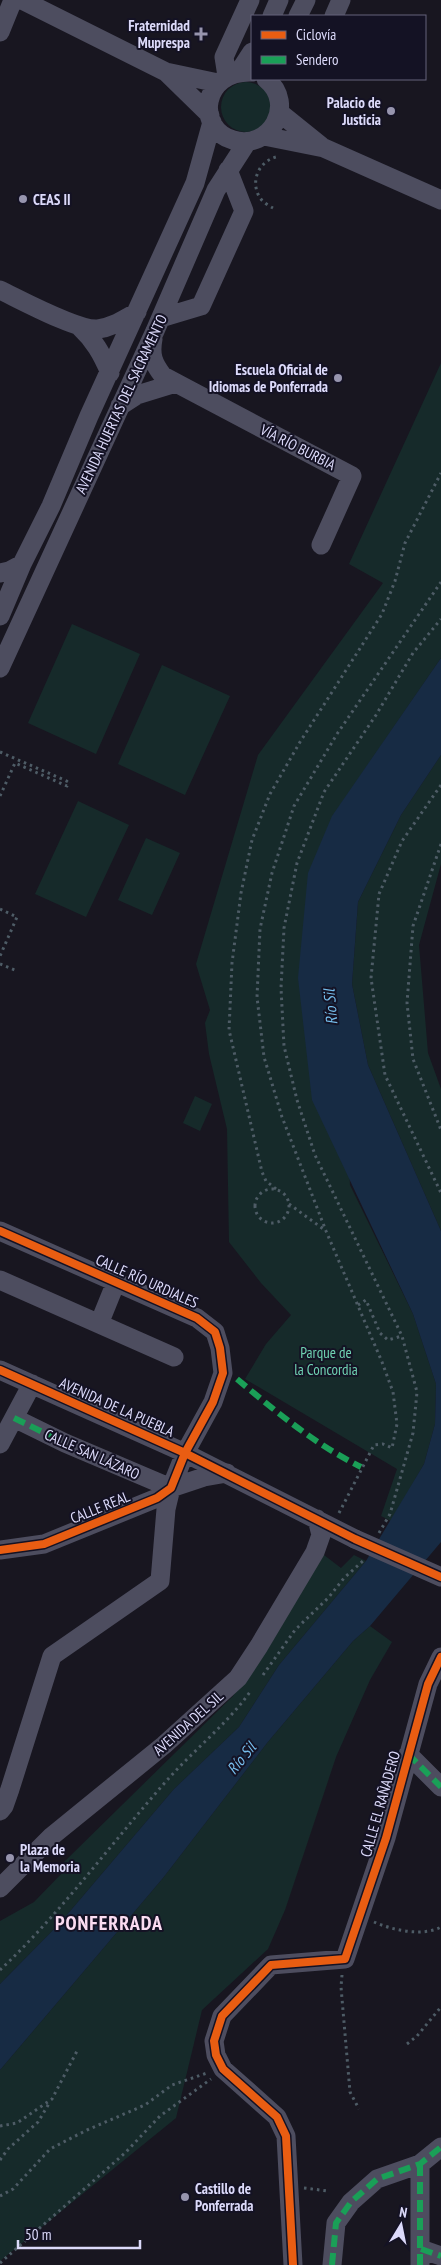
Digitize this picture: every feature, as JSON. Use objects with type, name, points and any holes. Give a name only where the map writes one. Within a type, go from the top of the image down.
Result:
[{"type":"street","points":[[0,32],[13,0]]},
{"type":"street","points":[[22,0],[45,5],[166,72],[211,118],[222,134],[232,140],[256,139],[324,148]]},
{"type":"street","points":[[234,76],[224,56],[250,0]]},
{"type":"street","points":[[272,15],[279,0]]},
{"type":"street","points":[[298,15],[306,0]]},
{"type":"street","points":[[334,15],[341,0]]},
{"type":"street","points":[[234,76],[251,53]]},
{"type":"street","points":[[166,72],[234,76]]},
{"type":"street","name":"AVENIDA HUERTAS DEL SACRAMENTO","points":[[0,616],[195,184],[211,118],[211,95],[234,76]]},
{"type":"street","points":[[271,81],[279,98],[280,112],[324,148],[441,200]]},
{"type":"street","name":"AVENIDA HUERTAS DEL SACRAMENTO","points":[[0,668],[158,324],[216,190],[228,170],[256,139],[271,130],[280,112]]},
{"type":"street","points":[[158,324],[201,306],[244,211],[228,170]]},
{"type":"street","points":[[0,290],[79,326],[96,329],[114,325],[137,312]]},
{"type":"street","name":"VÍA RÍO BURBIA","points":[[158,324],[151,352],[153,362],[163,376],[352,476],[321,545]]},
{"type":"street","points":[[79,326],[90,337],[102,354],[110,373]]},
{"type":"street","points":[[120,406],[137,395],[176,383]]},
{"type":"street","points":[[89,416],[110,426]]},
{"type":"street","points":[[45,518],[65,526]]},
{"type":"street","points":[[0,573],[9,571],[22,564]]},
{"type":"street","name":"CALLE RÍO URDIALES","points":[[0,1231],[197,1318],[215,1332],[220,1348],[223,1373],[213,1402],[185,1453]]},
{"type":"street","points":[[0,1280],[174,1357]]},
{"type":"street","points":[[99,1324],[116,1282]]},
{"type":"street","name":"AVENIDA DE LA PUEBLA","points":[[0,1370],[185,1453],[355,1539],[441,1577]]},
{"type":"street","points":[[0,1444],[32,1384]]},
{"type":"street","name":"CALLE SAN LÁZARO","points":[[14,1418],[65,1443],[171,1488]]},
{"type":"street","points":[[1,1808],[52,1656],[160,1581],[166,1508],[171,1488],[185,1453]]},
{"type":"street","name":"CALLE REAL","points":[[0,1550],[44,1544],[157,1498],[171,1488],[204,1477],[227,1473]]},
{"type":"street","name":"AVENIDA DEL SIL","points":[[0,1888],[52,1836],[164,1745],[238,1678],[316,1552],[324,1523]]},
{"type":"street","name":"CALLE EL RAÑADERO","points":[[345,1959],[386,1838],[428,1684],[441,1657]]},
{"type":"street","points":[[408,1754],[441,1787]]},
{"type":"street","points":[[294,2265],[286,2136],[278,2117],[223,2069],[216,2055],[214,2041],[222,2016],[271,1964],[345,1959]]},
{"type":"street","points":[[332,2265],[336,2222],[351,2202],[377,2179],[420,2164],[441,2147]]},
{"type":"street","points":[[420,2164],[421,2257],[441,2256]]},
{"type":"path","points":[[273,208],[261,200],[256,186],[256,174],[267,159],[284,155]]},
{"type":"path","points":[[326,1231],[289,1204],[285,1195],[266,1180],[262,1172],[229,1030],[232,963],[241,893],[252,840],[270,794],[300,742],[326,705],[382,614],[395,581],[405,543],[441,473]]},
{"type":"path","points":[[324,1523],[374,1445],[383,1444],[392,1448],[397,1424],[393,1392],[326,1231],[282,1117],[264,1056],[257,997],[260,929],[272,873],[294,806],[337,734],[441,582]]},
{"type":"path","points":[[390,1514],[413,1433],[417,1392],[402,1336],[315,1155],[297,1100],[284,1046],[281,988],[284,928],[297,864],[324,792],[376,715],[413,653],[441,618]]},
{"type":"path","points":[[0,752],[69,782],[68,786],[15,763],[0,796]]},
{"type":"path","points":[[441,785],[402,841],[379,894],[371,978],[385,1075],[441,1192]]},
{"type":"path","points":[[441,844],[413,926],[407,1003],[413,1059],[441,1130]]},
{"type":"path","points":[[0,909],[17,917],[0,956]]},
{"type":"path","points":[[0,964],[17,972]]},
{"type":"path","points":[[276,1189],[264,1191],[256,1198],[255,1209],[260,1219],[271,1223],[281,1220],[288,1211],[289,1204]]},
{"type":"path","points":[[358,1304],[366,1300],[380,1333],[388,1340],[402,1336]]},
{"type":"path","points":[[260,1678],[295,1630],[329,1597],[344,1578]]},
{"type":"path","points":[[0,1970],[28,1944],[170,1777],[239,1707],[255,1686]]},
{"type":"path","points":[[358,1916],[385,1927],[416,1932],[441,1927]]},
{"type":"path","points":[[345,1959],[341,1987],[350,2092],[359,2109]]},
{"type":"path","points":[[407,2044],[417,2036],[441,2007]]},
{"type":"path","points":[[0,2160],[8,2149],[38,2122],[52,2100],[77,2051]]},
{"type":"path","points":[[0,2196],[13,2189],[50,2149],[87,2130],[145,2105],[172,2085],[223,2069]]},
{"type":"path","points":[[0,2263],[125,2153],[160,2116],[223,2069]]},
{"type":"path","points":[[0,2126],[17,2123],[52,2100]]},
{"type":"path","points":[[290,2187],[328,2191]]},
{"type":"green space","points":[[246,82],[264,89],[271,107],[264,125],[246,132],[228,125],[221,107],[228,89]]},
{"type":"green space","name":"Parque de la Concordia","points":[[441,363],[441,658],[332,817],[350,1185],[413,1314],[436,1384],[435,1424],[424,1464],[391,1521],[381,1516],[397,1469],[245,1379],[266,1344],[291,1315],[261,1283],[229,1242],[227,1129],[209,1054],[205,1023],[210,1010],[196,964],[258,755],[383,583],[349,564]]},
{"type":"green space","points":[[72,624],[140,654],[96,754],[28,723]]},
{"type":"green space","points":[[162,665],[230,696],[185,795],[118,764]]},
{"type":"green space","points":[[441,755],[441,864],[419,945],[428,1053],[441,1089],[441,1231],[368,1065],[352,984],[358,902],[401,815]]},
{"type":"green space","points":[[78,801],[129,825],[86,917],[35,894]]},
{"type":"green space","points":[[146,838],[180,853],[152,915],[118,900]]},
{"type":"green space","points":[[195,1096],[212,1104],[200,1131],[183,1123]]},
{"type":"green space","points":[[324,1555],[341,1568],[354,1555],[366,1561],[279,1665],[239,1727],[174,1789],[60,1923],[0,1984],[0,1921],[34,1902],[67,1868],[64,1862],[233,1696]]},
{"type":"green space","points":[[370,1626],[392,1642],[370,1680],[336,1757],[285,1910],[268,1949],[202,2010],[176,2118],[0,2261],[0,2070],[163,1878],[267,1743],[353,1641]]},
{"type":"water","name":"Río Sil","points":[[441,658],[441,755],[401,815],[358,902],[352,984],[368,1065],[441,1231],[441,1542],[370,1626],[353,1641],[267,1743],[163,1878],[0,2070],[0,1984],[60,1923],[174,1789],[239,1727],[279,1665],[366,1561],[424,1464],[435,1424],[436,1384],[413,1314],[312,1100],[298,978],[308,873],[332,816]]},
{"type":"marked path","points":[[237,1379],[312,1438],[361,1467]]},
{"type":"marked path","points":[[14,1418],[65,1443]]},
{"type":"marked path","points":[[408,1754],[441,1787]]},
{"type":"marked path","points":[[332,2265],[336,2223],[351,2202],[377,2179],[420,2164],[441,2147]]},
{"type":"marked path","points":[[420,2164],[420,2265]]},
{"type":"marked path","points":[[421,2249],[441,2256]]},
{"type":"cycle path","points":[[0,1231],[197,1318],[215,1332],[220,1348],[223,1373],[213,1402],[185,1453],[171,1488],[157,1498],[44,1544],[0,1550]]},
{"type":"cycle path","points":[[0,1370],[185,1453],[355,1539],[441,1577]]},
{"type":"cycle path","points":[[293,2265],[286,2136],[277,2117],[223,2069],[216,2055],[214,2041],[222,2016],[271,1965],[345,1959],[386,1838],[428,1684],[441,1657]]},
{"type":"place","name":"Fraternidad Muprespa","points":[[201,34]]},
{"type":"place","name":"Palacio de Justicia","points":[[391,111]]},
{"type":"place","name":"CEAS II","points":[[23,199]]},
{"type":"place","name":"Escuela Oficial de Idiomas de Ponferrada","points":[[338,378]]},
{"type":"place","name":"Plaza de la Memoria","points":[[10,1858]]},
{"type":"place","name":"Castillo de Ponferrada","points":[[185,2197]]},
{"type":"district","name":"PONFERRADA","points":[[109,1923]]}]
